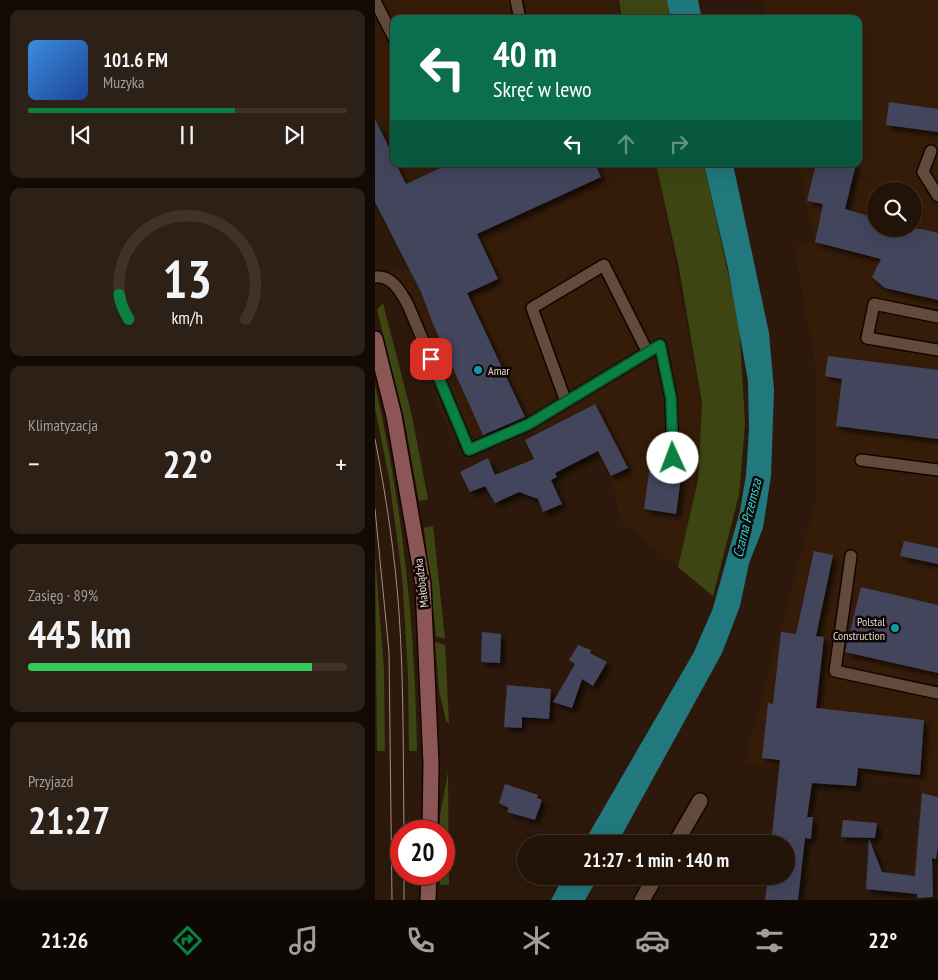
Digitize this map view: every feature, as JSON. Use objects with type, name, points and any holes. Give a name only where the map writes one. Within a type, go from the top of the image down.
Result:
[{"type":"street","name":"Małobądzka","points":[[375,339],[394,416],[423,584],[430,729],[430,820]]},
{"type":"street","points":[[680,835],[700,801]]},
{"type":"street","points":[[429,885],[429,900]]},
{"type":"street","points":[[642,900],[651,885]]},
{"type":"lane","points":[[516,0],[519,15]]},
{"type":"lane","points":[[375,1],[390,30]]},
{"type":"lane","points":[[931,151],[923,172],[938,196]]},
{"type":"lane","points":[[566,402],[532,308],[604,265],[648,353]]},
{"type":"lane","points":[[375,277],[389,280],[398,287],[408,305],[469,450],[529,424],[660,345],[671,398],[673,458]]},
{"type":"lane","points":[[938,317],[874,304],[867,338],[938,350]]},
{"type":"lane","points":[[861,460],[938,470]]},
{"type":"lane","points":[[851,556],[835,671],[938,693]]},
{"type":"shaded area","name":"Amar","points":[[375,0],[617,0],[619,15],[390,15],[390,167],[657,167],[702,406],[695,490],[678,567],[620,521],[612,477],[626,468],[594,403],[538,433],[529,418],[483,439],[453,443],[388,272],[409,267],[375,191]]},
{"type":"shaded area","points":[[761,0],[938,0],[938,900],[911,900],[921,784],[744,764],[817,495],[817,375],[793,241],[814,244],[799,167],[862,167],[862,15],[765,15]]},
{"type":"green space","points":[[619,0],[668,0],[671,15],[621,15]]},
{"type":"green space","points":[[657,167],[705,167],[739,322],[745,423],[739,495],[713,596],[678,567],[698,480],[702,403],[679,268]]},
{"type":"green space","points":[[383,303],[412,416],[428,499],[419,501],[404,418],[377,310]]},
{"type":"green space","points":[[375,385],[393,476],[406,567],[414,659],[417,751],[409,751],[408,675],[402,576],[389,478],[375,408]]},
{"type":"green space","points":[[433,526],[445,639],[436,636],[424,528]]},
{"type":"green space","points":[[375,555],[384,671],[385,751],[377,751]]},
{"type":"green space","points":[[435,642],[445,645],[449,723],[446,721],[439,690]]},
{"type":"green space","points":[[448,772],[448,820],[440,820]]},
{"type":"water","points":[[667,0],[698,0],[701,15],[670,15]]},
{"type":"water","name":"Czarna Przemsza","points":[[705,167],[734,167],[769,333],[774,390],[771,476],[763,528],[749,563],[740,606],[722,653],[622,835],[588,835],[694,652],[713,608],[740,511],[746,475],[749,430],[748,381],[728,268]]},
{"type":"water","points":[[559,885],[594,885],[585,900],[551,900]]},
{"type":"building","points":[[889,102],[938,109],[938,132],[886,125]]},
{"type":"building","points":[[375,119],[390,150],[390,167],[398,167],[406,184],[443,167],[596,167],[601,177],[477,234],[498,279],[467,293],[525,417],[483,435],[433,324],[421,292],[375,202]]},
{"type":"building","points":[[815,167],[855,167],[845,209],[867,215],[867,237],[922,237],[922,229],[938,233],[938,300],[885,288],[872,277],[881,259],[815,242],[823,204],[807,201]]},
{"type":"building","points":[[828,356],[938,370],[938,439],[836,426],[842,379],[825,376]]},
{"type":"building","points":[[595,404],[628,468],[611,476],[598,451],[555,473],[557,477],[551,480],[562,504],[543,512],[538,499],[519,492],[495,503],[485,486],[470,492],[460,472],[488,458],[495,475],[534,459],[525,440]]},
{"type":"building","points":[[651,457],[666,460],[673,465],[683,463],[676,514],[644,509]]},
{"type":"building","points":[[904,541],[938,548],[938,564],[900,556]]},
{"type":"building","points":[[814,551],[833,555],[816,636],[824,637],[816,708],[924,720],[920,775],[858,768],[856,786],[812,783],[807,817],[813,817],[811,839],[805,838],[798,900],[765,900],[767,885],[795,885],[795,835],[772,835],[780,760],[762,758],[768,703],[773,704],[781,632],[796,634]]},
{"type":"building","name":"Polstal Construction","points":[[861,587],[938,605],[938,673],[845,652]]},
{"type":"building","points":[[482,632],[501,634],[500,663],[481,662]]},
{"type":"building","points":[[578,645],[591,650],[590,653],[607,662],[593,686],[582,679],[572,708],[553,702],[575,664],[569,660]]},
{"type":"building","points":[[507,685],[551,689],[549,719],[522,717],[522,728],[504,727]]},
{"type":"building","points":[[505,784],[538,795],[537,798],[542,800],[535,820],[507,812],[509,808],[499,803]]},
{"type":"building","points":[[922,793],[938,797],[938,846],[936,859],[932,858],[933,897],[917,898],[917,894],[866,889],[869,839],[882,872],[915,876]]},
{"type":"building","points":[[843,820],[877,823],[875,838],[841,837]]},
{"type":"tram line","points":[[375,439],[390,525],[399,612],[403,694],[404,820]]},
{"type":"tram line","points":[[375,509],[389,652],[392,900]]},
{"type":"tram line","points":[[404,885],[404,900]]},
{"type":"place","name":"Amar","points":[[478,370]]},
{"type":"place","name":"Polstal Construction","points":[[895,628]]},
{"type":"route","points":[[431,359],[469,450],[529,424],[660,345],[671,398],[673,458]]}]
